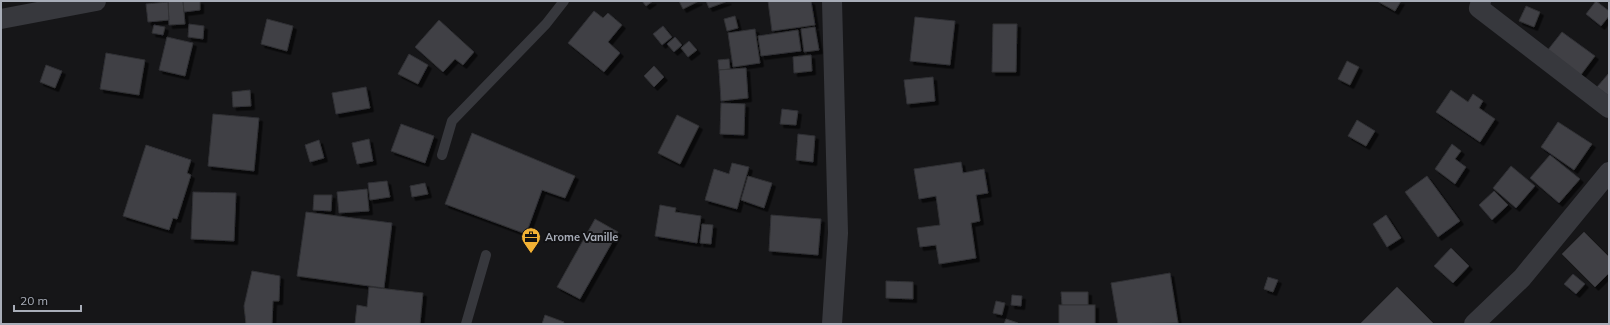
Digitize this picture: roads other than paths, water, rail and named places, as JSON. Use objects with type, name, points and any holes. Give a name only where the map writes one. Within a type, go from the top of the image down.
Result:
[{"type":"street","points":[[1,19],[96,1]]},
{"type":"street","points":[[832,1],[838,233],[832,324]]},
{"type":"street","points":[[1481,1],[1479,8],[1609,108]]},
{"type":"street","points":[[1474,324],[1522,278],[1609,172]]},
{"type":"lane","points":[[442,155],[452,121],[546,24],[564,1]]},
{"type":"lane","points":[[466,324],[486,255]]},
{"type":"place","name":"Arome Vanille","points":[[531,254]]}]
